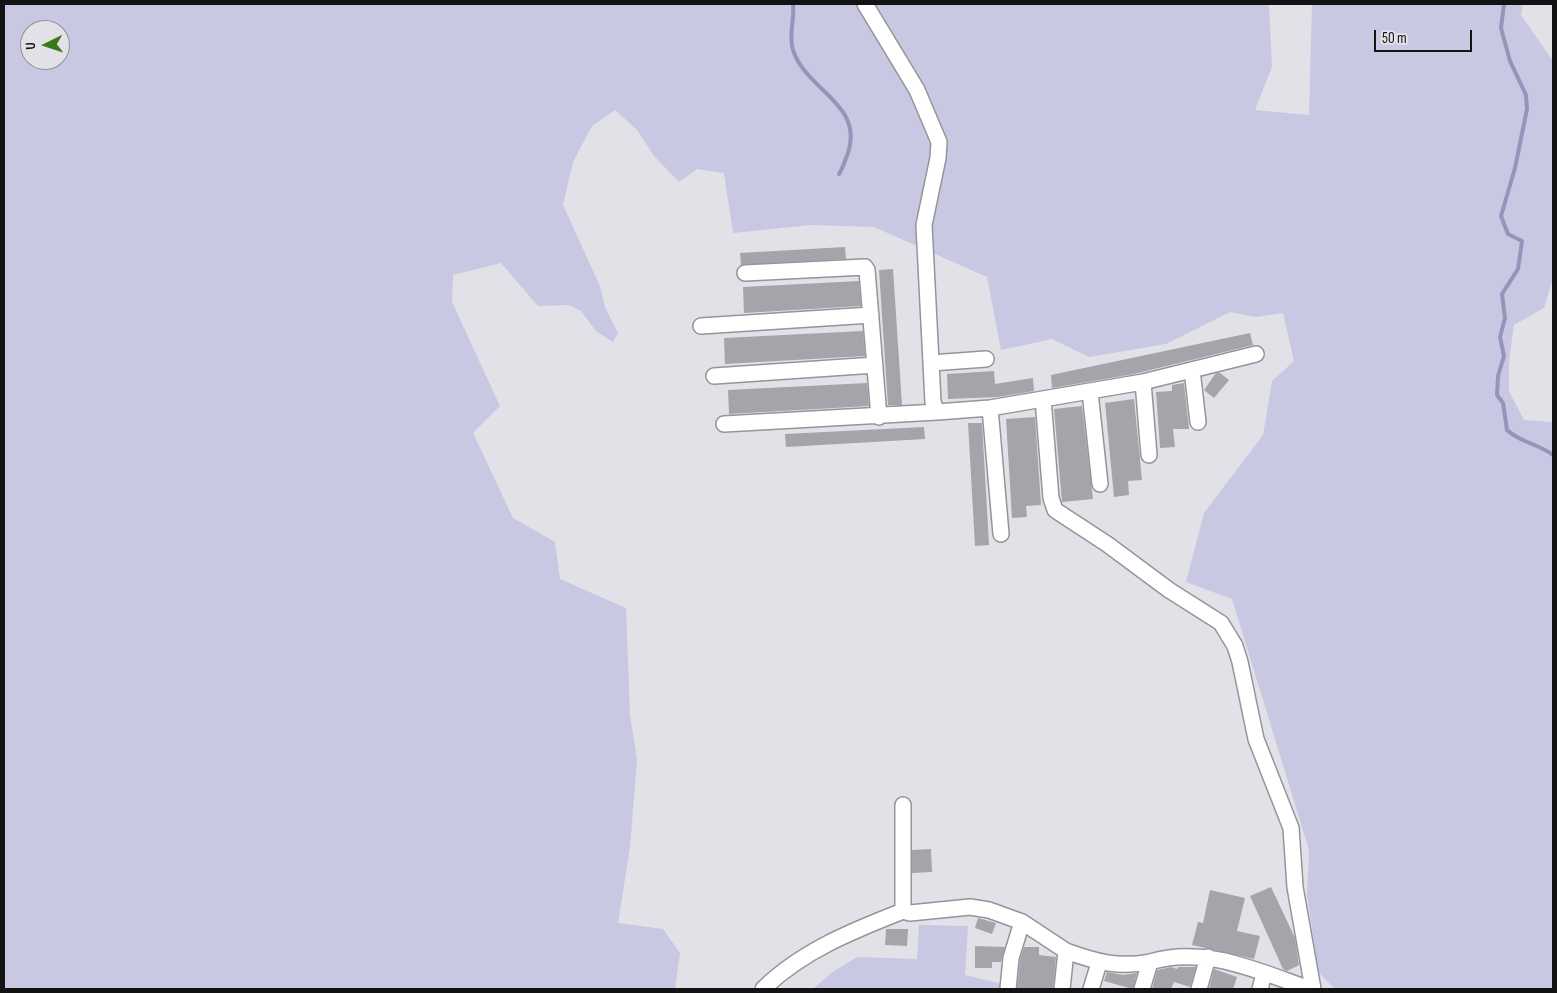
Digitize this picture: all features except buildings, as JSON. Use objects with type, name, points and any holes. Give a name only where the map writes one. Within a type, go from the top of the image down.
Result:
[{"type":"street","points":[[865,4],[917,90],[940,142],[924,224],[933,402],[937,412]]},
{"type":"street","points":[[745,273],[865,267],[879,416]]},
{"type":"street","points":[[701,326],[871,315]]},
{"type":"street","points":[[724,424],[990,408],[1142,382],[1256,354]]},
{"type":"street","points":[[931,363],[986,358]]},
{"type":"street","points":[[714,376],[875,366]]},
{"type":"street","points":[[1192,370],[1198,422]]},
{"type":"street","points":[[1142,382],[1149,455]]},
{"type":"street","points":[[1090,392],[1100,484]]},
{"type":"street","points":[[763,989],[781,972],[814,951],[862,927],[902,911],[910,913],[970,906],[989,910],[1022,922],[1066,951],[1099,963],[1136,965],[1174,957],[1208,957],[1311,989],[1295,888],[1291,828],[1256,739],[1235,646],[1221,623],[1169,590],[1107,544],[1055,510],[1051,498],[1043,399]]},
{"type":"street","points":[[990,408],[1001,534]]},
{"type":"street","points":[[902,911],[903,805]]},
{"type":"street","points":[[1008,989],[1012,952],[1022,922]]},
{"type":"street","points":[[1062,989],[1066,951]]},
{"type":"street","points":[[1198,989],[1208,957]]},
{"type":"street","points":[[1142,989],[1150,962]]},
{"type":"street","points":[[1091,989],[1099,963]]},
{"type":"street","points":[[1260,989],[1264,974]]},
{"type":"shaded area","points":[[4,4],[1269,4],[1272,67],[1255,110],[1309,115],[1312,4],[1523,4],[1521,15],[1553,61],[1553,278],[1544,308],[1514,325],[1509,361],[1509,391],[1524,420],[1553,422],[1553,989],[1335,989],[1318,972],[1307,894],[1309,850],[1232,599],[1186,582],[1204,513],[1263,435],[1272,381],[1294,361],[1283,313],[1256,317],[1230,312],[1166,344],[1089,357],[1052,339],[1001,350],[987,277],[874,227],[810,225],[733,233],[724,173],[697,169],[679,182],[654,156],[637,130],[615,110],[592,126],[573,162],[563,205],[600,286],[605,307],[618,333],[613,342],[596,331],[581,311],[569,305],[538,306],[501,263],[453,275],[452,302],[500,406],[473,433],[513,518],[555,542],[560,579],[626,608],[630,715],[637,760],[630,847],[618,923],[663,929],[680,953],[675,989],[4,989]]},
{"type":"shaded area","points":[[919,925],[968,926],[965,975],[1003,984],[1003,989],[813,989],[831,973],[857,957],[917,959]]},
{"type":"waterway","points":[[793,4],[791,39],[793,50],[809,76],[841,109],[848,122],[851,136],[848,153],[839,174]]},
{"type":"waterway","points":[[1504,4],[1501,28],[1510,61],[1526,95],[1527,109],[1515,168],[1501,216],[1508,234],[1522,241],[1518,269],[1502,294],[1505,318],[1500,337],[1504,356],[1498,376],[1497,395],[1503,403],[1507,430],[1518,438],[1553,455]]}]
